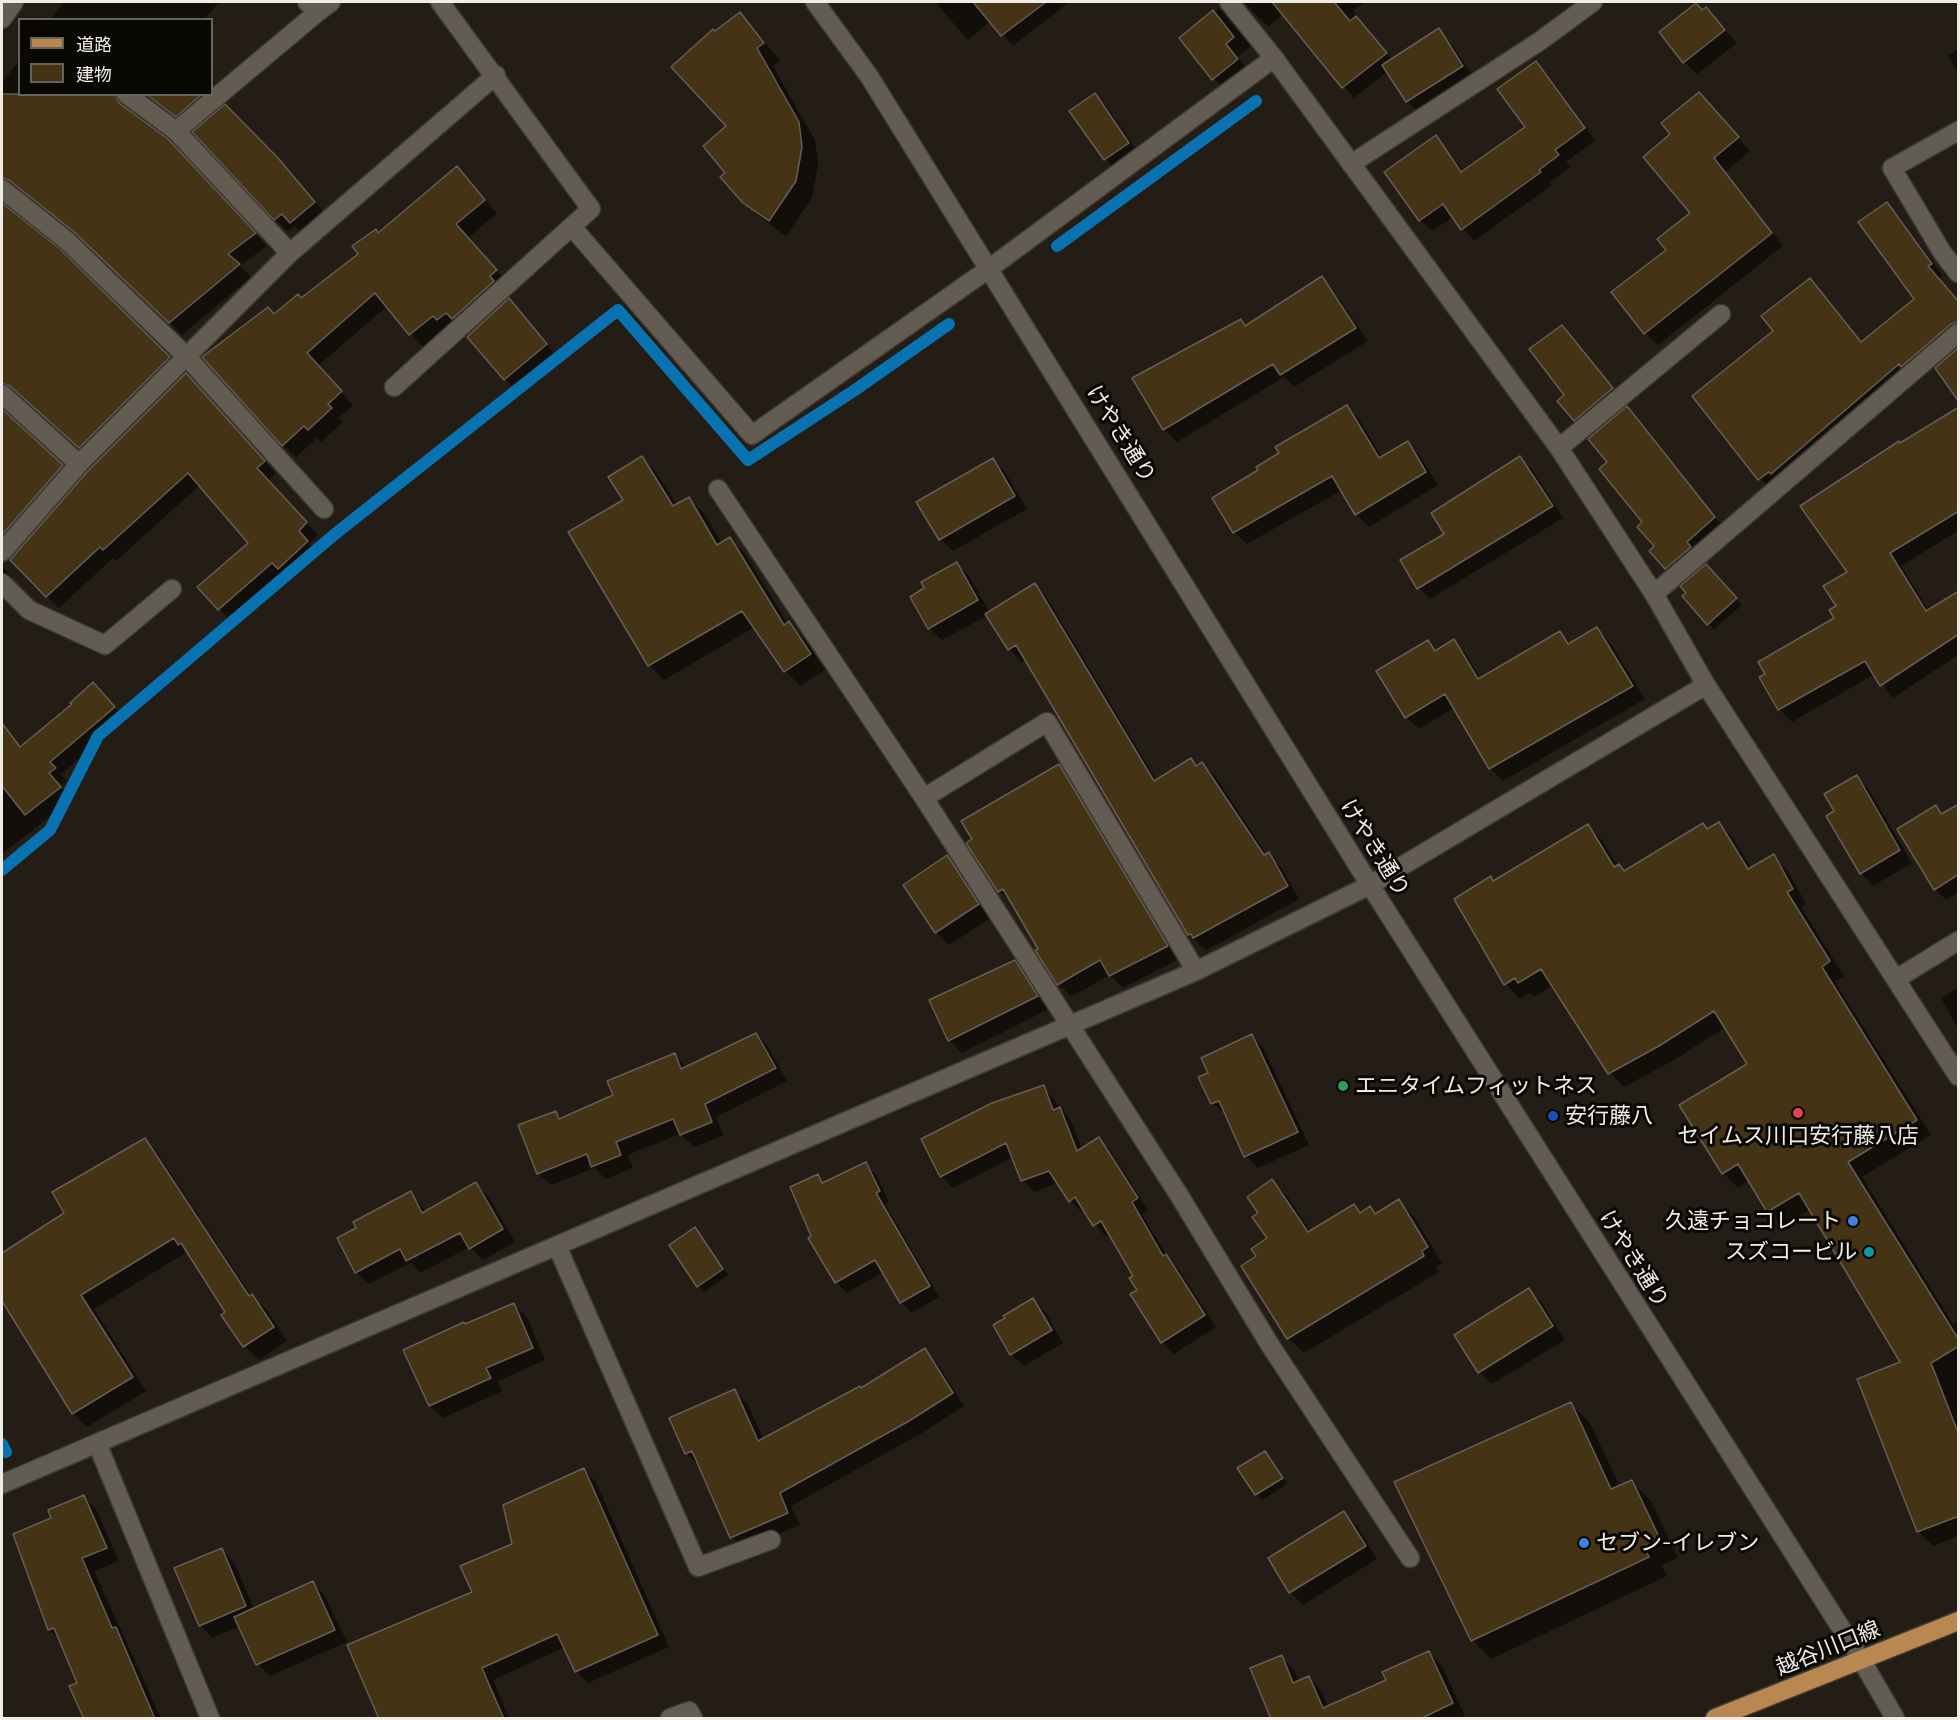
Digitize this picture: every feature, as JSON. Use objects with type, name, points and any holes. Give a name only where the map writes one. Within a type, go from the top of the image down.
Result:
[{"type":"main road","name":"越谷川口線","points":[[1715,1719],[1959,1621]]},
{"type":"street","points":[[394,387],[591,209],[496,75],[440,2]]},
{"type":"street","name":"けやき通り","points":[[815,2],[869,76],[990,268],[1370,885],[1862,1661],[1895,1719]]},
{"type":"street","points":[[1229,2],[1274,58],[1559,448],[1654,594],[1706,685],[1959,1076]]},
{"type":"street","points":[[1352,164],[1540,40],[1593,2]]},
{"type":"street","points":[[176,131],[319,5]]},
{"type":"street","points":[[572,226],[752,435],[990,268],[1274,58]]},
{"type":"street","points":[[2,552],[79,464],[290,253],[496,75]]},
{"type":"street","points":[[129,96],[176,131],[290,253]]},
{"type":"street","points":[[1959,131],[1892,168],[1942,252],[1959,273]]},
{"type":"street","points":[[2,189],[66,240],[186,356],[324,509]]},
{"type":"street","points":[[1559,448],[1721,314]]},
{"type":"street","points":[[1654,594],[1959,333]]},
{"type":"street","points":[[2,393],[79,464]]},
{"type":"street","points":[[718,489],[924,798],[1179,1195],[1270,1346],[1410,1558]]},
{"type":"street","points":[[2,583],[29,610],[105,645],[172,590]]},
{"type":"street","points":[[2,1484],[1196,971],[1370,885],[1706,685]]},
{"type":"street","points":[[924,798],[1047,722],[1196,971]]},
{"type":"street","points":[[1896,979],[1959,941]]},
{"type":"street","points":[[557,1246],[698,1568],[771,1540]]},
{"type":"street","points":[[97,1443],[210,1719]]},
{"type":"street","points":[[670,1719],[689,1711],[693,1719]]},
{"type":"building","points":[[973,2],[1046,2],[1001,36]]},
{"type":"building","points":[[1272,2],[1334,2],[1350,21],[1356,16],[1387,53],[1342,88]]},
{"type":"building","points":[[1696,3],[1702,10],[1706,7],[1725,30],[1683,63],[1659,32]]},
{"type":"building","points":[[1213,10],[1234,37],[1226,44],[1238,59],[1212,80],[1179,38]]},
{"type":"building","points":[[740,12],[764,43],[757,48],[799,122],[802,147],[796,181],[769,221],[743,203],[720,177],[725,173],[703,146],[726,126],[671,67],[713,29],[715,31]]},
{"type":"building","points":[[1439,28],[1463,66],[1406,102],[1382,65]]},
{"type":"building","points":[[1536,61],[1585,128],[1555,150],[1559,155],[1539,170],[1541,172],[1461,230],[1443,204],[1419,221],[1384,172],[1436,135],[1461,172],[1525,127],[1497,89]]},
{"type":"building","points":[[1699,92],[1739,137],[1714,158],[1772,233],[1644,334],[1611,292],[1666,250],[1657,239],[1690,213],[1643,157],[1670,134],[1661,123]]},
{"type":"building","points":[[1095,93],[1129,143],[1104,160],[1069,111]]},
{"type":"building","points":[[2,94],[116,96],[119,103],[168,139],[256,233],[228,254],[240,264],[169,323],[73,231],[9,180],[2,178]]},
{"type":"building","points":[[149,96],[200,96],[176,117]]},
{"type":"building","points":[[225,104],[278,158],[315,202],[290,223],[282,214],[274,220],[192,132]]},
{"type":"building","points":[[457,166],[485,200],[456,224],[497,270],[490,276],[494,281],[452,319],[446,313],[437,320],[433,316],[409,335],[375,293],[307,353],[342,391],[328,404],[332,408],[308,430],[304,426],[282,446],[202,357],[268,307],[274,314],[298,294],[301,298],[358,254],[352,246],[376,229],[378,233]]},
{"type":"building","points":[[1887,202],[1932,264],[1928,266],[1959,302],[1959,322],[1951,324],[1901,367],[1899,364],[1771,474],[1769,472],[1758,480],[1692,396],[1773,331],[1761,316],[1810,278],[1861,342],[1914,299],[1858,222]]},
{"type":"building","points":[[2,203],[59,248],[170,357],[79,448],[10,386],[2,383]]},
{"type":"building","points":[[1322,276],[1356,328],[1280,375],[1273,364],[1163,430],[1132,378],[1241,319],[1245,326]]},
{"type":"building","points":[[509,298],[547,344],[504,380],[467,337]]},
{"type":"building","points":[[1562,325],[1613,388],[1574,421],[1557,401],[1564,395],[1529,349]]},
{"type":"building","points":[[1959,347],[1959,402],[1935,368]]},
{"type":"building","points":[[186,373],[265,461],[257,468],[307,522],[299,531],[308,541],[278,569],[272,563],[218,610],[197,587],[248,543],[188,473],[103,550],[100,547],[46,597],[10,560],[87,472]]},
{"type":"building","points":[[1347,405],[1379,458],[1408,441],[1426,472],[1355,515],[1332,476],[1233,533],[1212,498],[1258,470],[1256,467],[1279,453],[1275,447]]},
{"type":"building","points":[[1627,406],[1715,517],[1687,542],[1691,547],[1665,569],[1649,551],[1654,546],[1637,527],[1642,522],[1599,469],[1607,462],[1588,439]]},
{"type":"building","points":[[1959,407],[1959,511],[1890,553],[1926,611],[1959,591],[1959,634],[1880,686],[1865,661],[1778,710],[1759,677],[1765,674],[1758,662],[1834,618],[1829,610],[1836,606],[1823,586],[1847,572],[1800,506],[1899,441],[1900,443]]},
{"type":"building","points":[[2,409],[63,465],[2,535]]},
{"type":"building","points":[[642,456],[673,506],[689,497],[717,545],[730,537],[784,625],[789,621],[811,654],[784,672],[742,611],[648,666],[568,532],[623,500],[608,477]]},
{"type":"building","points":[[1520,456],[1553,506],[1417,589],[1400,560],[1444,534],[1431,513]]},
{"type":"building","points":[[993,458],[1015,496],[939,540],[916,502]]},
{"type":"building","points":[[957,562],[978,600],[928,629],[910,597],[924,588],[921,582]]},
{"type":"building","points":[[1706,564],[1737,598],[1707,625],[1682,596],[1686,593],[1680,586]]},
{"type":"building","points":[[1035,583],[1154,781],[1191,758],[1196,766],[1202,762],[1264,855],[1269,852],[1288,886],[1193,938],[1191,934],[1188,935],[1016,645],[1008,650],[985,614]]},
{"type":"building","points":[[1597,627],[1633,686],[1489,769],[1445,694],[1405,718],[1376,671],[1428,640],[1435,651],[1454,639],[1478,679],[1560,631],[1568,644]]},
{"type":"building","points":[[93,682],[115,707],[50,762],[56,768],[49,773],[61,787],[25,815],[2,786],[2,723],[20,747],[72,704],[70,703]]},
{"type":"building","points":[[1059,764],[1168,946],[1109,976],[1100,960],[1057,985],[1035,950],[1038,949],[1003,889],[998,892],[966,843],[972,839],[961,821]]},
{"type":"building","points":[[1857,775],[1900,850],[1860,874],[1826,816],[1834,811],[1824,794]]},
{"type":"building","points":[[1959,804],[1959,874],[1934,890],[1897,829],[1936,805],[1941,814]]},
{"type":"building","points":[[1719,822],[1748,869],[1774,854],[1793,889],[1787,892],[1830,961],[1822,967],[1917,1120],[1848,1162],[1959,1340],[1959,1346],[1931,1363],[1959,1435],[1959,1516],[1917,1532],[1857,1379],[1900,1362],[1799,1193],[1767,1212],[1738,1164],[1722,1174],[1679,1105],[1747,1064],[1714,1011],[1659,1046],[1608,1074],[1541,969],[1518,983],[1515,978],[1504,985],[1454,899],[1491,876],[1493,881],[1588,824],[1614,867],[1619,864],[1624,871],[1703,823],[1707,829]]},
{"type":"building","points":[[947,855],[979,904],[935,933],[903,885]]},
{"type":"building","points":[[1015,960],[1038,996],[948,1041],[929,1000]]},
{"type":"building","points":[[756,1033],[776,1068],[705,1104],[712,1122],[680,1135],[673,1119],[616,1142],[621,1155],[591,1167],[587,1154],[537,1174],[518,1125],[556,1111],[559,1119],[613,1095],[607,1081],[675,1053],[681,1069]]},
{"type":"building","points":[[1252,1034],[1298,1132],[1244,1157],[1219,1101],[1211,1104],[1198,1077],[1208,1073],[1201,1058]]},
{"type":"building","points":[[1044,1085],[1053,1110],[1060,1107],[1077,1151],[1099,1137],[1138,1198],[1132,1202],[1163,1256],[1166,1254],[1205,1315],[1161,1343],[1130,1294],[1137,1290],[1129,1278],[1133,1276],[1101,1221],[1093,1226],[1075,1197],[1069,1202],[1049,1171],[1021,1181],[1006,1143],[940,1177],[921,1139],[992,1103]]},
{"type":"building","points":[[145,1138],[249,1296],[252,1294],[274,1327],[243,1347],[221,1315],[225,1312],[181,1243],[178,1245],[174,1238],[81,1295],[133,1377],[72,1414],[2,1301],[2,1253],[64,1213],[52,1192]]},
{"type":"building","points":[[866,1162],[880,1191],[876,1193],[930,1286],[900,1303],[875,1260],[835,1283],[808,1238],[811,1236],[790,1187],[818,1174],[822,1183]]},
{"type":"building","points":[[1272,1179],[1308,1232],[1354,1204],[1360,1213],[1370,1206],[1375,1214],[1399,1199],[1428,1247],[1422,1251],[1424,1256],[1287,1339],[1241,1266],[1256,1256],[1251,1249],[1267,1238],[1252,1217],[1258,1213],[1247,1197]]},
{"type":"building","points":[[476,1182],[503,1229],[469,1249],[460,1233],[406,1261],[400,1249],[355,1273],[337,1238],[356,1228],[353,1222],[411,1191],[422,1213]]},
{"type":"building","points":[[695,1227],[723,1269],[697,1287],[669,1245]]},
{"type":"building","points":[[1529,1288],[1553,1326],[1478,1373],[1454,1335]]},
{"type":"building","points":[[1033,1298],[1052,1330],[1010,1355],[993,1325],[1005,1318],[1003,1316]]},
{"type":"building","points":[[514,1303],[533,1348],[486,1368],[491,1378],[429,1406],[403,1350],[464,1322],[465,1324]]},
{"type":"building","points":[[925,1348],[953,1393],[909,1421],[780,1493],[788,1513],[730,1538],[692,1451],[685,1454],[669,1418],[735,1389],[758,1441],[860,1386],[861,1388]]},
{"type":"building","points":[[1571,1402],[1611,1489],[1632,1480],[1660,1539],[1644,1546],[1649,1557],[1471,1641],[1394,1482]]},
{"type":"building","points":[[1265,1451],[1283,1478],[1255,1495],[1237,1468]]},
{"type":"building","points":[[584,1468],[658,1635],[575,1672],[557,1634],[482,1668],[504,1719],[379,1719],[347,1645],[472,1592],[460,1566],[512,1544],[503,1505]]},
{"type":"building","points":[[84,1495],[107,1548],[82,1558],[112,1628],[116,1627],[155,1719],[84,1719],[69,1686],[77,1683],[54,1628],[48,1630],[13,1534],[51,1518],[48,1510]]},
{"type":"building","points":[[1344,1511],[1366,1546],[1289,1593],[1268,1558]]},
{"type":"building","points":[[222,1548],[246,1606],[199,1626],[174,1568]]},
{"type":"building","points":[[313,1581],[335,1630],[256,1665],[234,1617]]},
{"type":"building","points":[[1429,1651],[1453,1703],[1420,1719],[1271,1719],[1250,1668],[1282,1655],[1293,1683],[1309,1676],[1323,1708],[1386,1680],[1382,1672]]},
{"type":"waterway","points":[[1057,246],[1256,101]]},
{"type":"waterway","points":[[2,870],[50,830],[98,736],[335,534],[618,310],[748,460],[855,390],[949,324]]},
{"type":"waterway","points":[[2,1444],[6,1452]]},
{"type":"place","name":"エニタイムフィットネス","points":[[1343,1086]]},
{"type":"place","name":"セイムス川口安行藤八店","points":[[1798,1113]]},
{"type":"place","name":"安行藤八","points":[[1553,1116]]},
{"type":"place","name":"久遠チョコレート","points":[[1853,1221]]},
{"type":"place","name":"スズコービル","points":[[1869,1252]]},
{"type":"place","name":"セブン-イレブン","points":[[1584,1543]]}]
